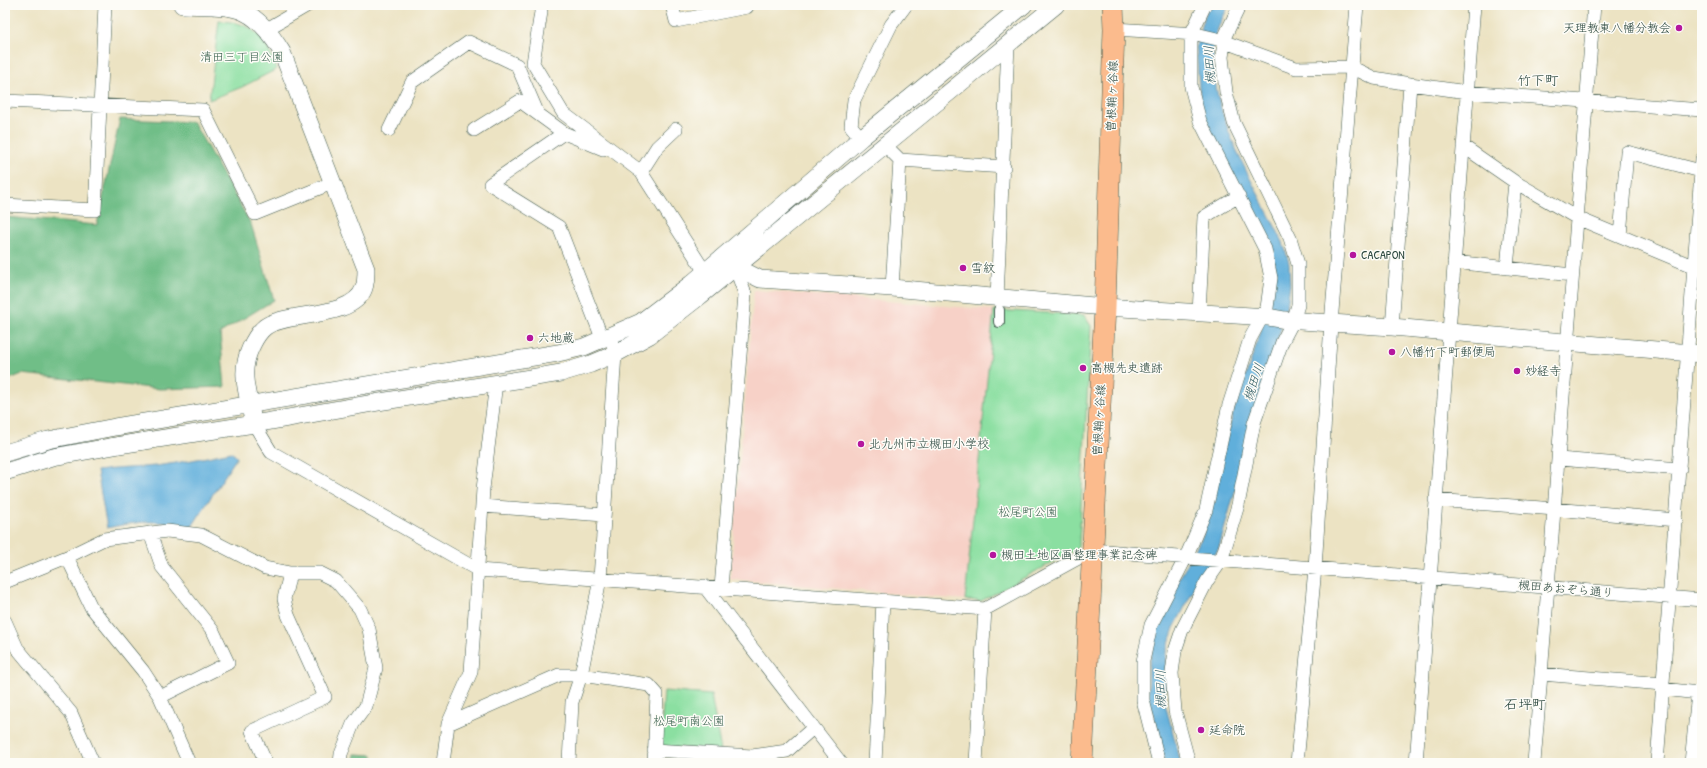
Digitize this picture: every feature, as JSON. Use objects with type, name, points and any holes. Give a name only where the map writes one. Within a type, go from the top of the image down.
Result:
[{"type":"main road","name":"曽根鞘ヶ谷線","points":[[1082,763],[1105,307],[1114,29],[1113,5]]},
{"type":"street","points":[[5,204],[95,210],[105,5]]},
{"type":"street","points":[[182,5],[232,7],[246,12],[267,29],[282,52],[366,269],[364,288],[356,298],[344,306],[331,311],[275,323],[265,328],[254,341],[246,362],[246,389],[254,424],[271,452],[478,570],[704,586],[985,609],[1093,550],[1189,557]]},
{"type":"street","points":[[267,29],[308,5]]},
{"type":"street","points":[[672,5],[676,21],[747,7]]},
{"type":"street","points":[[861,138],[851,126],[854,100],[891,25],[906,5]]},
{"type":"street","points":[[5,472],[53,458],[114,446],[254,424],[496,382],[560,373],[591,364],[615,354],[650,335],[861,138],[1024,5]]},
{"type":"street","points":[[5,453],[48,440],[100,430],[558,353],[584,347],[606,336],[641,322],[705,272],[728,263],[884,144],[1056,5]]},
{"type":"street","points":[[1159,763],[1143,700],[1143,661],[1151,625],[1189,557],[1206,510],[1229,405],[1250,339],[1264,317],[1271,278],[1265,249],[1200,121],[1192,87],[1193,34],[1205,5]]},
{"type":"street","points":[[1189,763],[1175,710],[1172,673],[1182,630],[1206,581],[1218,561],[1238,505],[1254,423],[1289,321],[1298,305],[1298,264],[1290,238],[1234,123],[1226,92],[1221,40],[1225,36],[1240,5]]},
{"type":"street","points":[[1298,763],[1315,568],[1331,324],[1357,5]]},
{"type":"street","points":[[1416,763],[1474,5]]},
{"type":"street","points":[[1534,763],[1594,5]]},
{"type":"street","points":[[541,12],[533,63],[562,113],[641,172],[705,272]]},
{"type":"street","points":[[1114,29],[1193,34],[1221,40],[1296,68],[1351,67],[1374,78],[1467,92],[1702,110]]},
{"type":"street","points":[[389,130],[412,82],[469,42],[517,65],[538,114]]},
{"type":"street","points":[[999,322],[998,304],[1008,45]]},
{"type":"street","points":[[1392,327],[1410,84]]},
{"type":"street","points":[[474,130],[520,101],[564,133],[621,157]]},
{"type":"street","points":[[5,102],[203,110],[255,214],[332,183]]},
{"type":"street","points":[[641,172],[657,147],[676,129]]},
{"type":"street","points":[[564,133],[490,184],[559,226],[615,354],[600,579],[581,675],[572,702],[569,763]]},
{"type":"street","points":[[884,144],[900,160],[1004,167]]},
{"type":"street","points":[[1463,146],[1515,182],[1577,218],[1698,269]]},
{"type":"street","points":[[1620,236],[1627,152],[1702,165],[1695,353],[1680,469],[1656,763]]},
{"type":"street","points":[[892,288],[900,160]]},
{"type":"street","points":[[1507,268],[1515,182]]},
{"type":"street","points":[[1199,313],[1204,217],[1239,196]]},
{"type":"street","points":[[1454,262],[1572,275]]},
{"type":"street","points":[[728,263],[760,279],[892,288],[998,304],[1105,307],[1264,317],[1289,321],[1392,327],[1695,353]]},
{"type":"street","points":[[721,588],[745,294],[728,263]]},
{"type":"street","points":[[444,763],[448,724],[471,672],[482,506],[496,382]]},
{"type":"street","points":[[1559,458],[1680,469]]},
{"type":"street","points":[[1435,500],[1676,520]]},
{"type":"street","points":[[482,506],[604,515]]},
{"type":"street","points":[[5,582],[66,557],[104,539],[167,531],[201,535],[265,568],[290,573],[320,573],[336,581],[360,609],[369,629],[376,668],[366,706],[353,724],[341,754],[340,763]]},
{"type":"street","points":[[150,533],[162,567],[213,631],[228,663],[160,697]]},
{"type":"street","points":[[66,557],[91,607],[143,671],[160,697],[189,763]]},
{"type":"street","name":"槻田あおぞら通り","points":[[1189,557],[1218,561],[1702,600]]},
{"type":"street","points":[[266,763],[252,731],[325,697],[288,615],[284,599],[290,573]]},
{"type":"street","points":[[704,586],[841,763]]},
{"type":"street","points":[[875,763],[883,600]]},
{"type":"street","points":[[976,763],[985,609]]},
{"type":"street","points":[[5,621],[17,648],[71,713],[93,763]]},
{"type":"street","points":[[1541,674],[1663,686],[1698,693],[1691,763]]},
{"type":"street","points":[[448,724],[559,675],[581,675],[649,685],[658,694],[654,763]]},
{"type":"street","points":[[654,750],[753,759],[787,751],[813,728]]},
{"type":"shaded area","name":"北九州市立槻田小学校","points":[[754,290],[994,310],[965,600],[730,579]]},
{"type":"green space","name":"清田三丁目公園","points":[[219,21],[232,22],[250,28],[263,40],[277,69],[242,87],[209,100]]},
{"type":"green space","points":[[120,119],[193,122],[251,224],[274,300],[220,333],[225,387],[160,389],[22,374],[5,381],[5,217],[97,225]]},
{"type":"green space","name":"松尾町公園","points":[[994,310],[1084,315],[1091,326],[1079,543],[1077,549],[981,601],[965,600]]},
{"type":"green space","name":"松尾町南公園","points":[[664,691],[711,695],[721,751],[660,746]]},
{"type":"green space","points":[[355,754],[373,755],[373,763],[354,763]]},
{"type":"water","name":"槻田川","points":[[1210,5],[1229,5],[1217,31],[1213,48],[1214,74],[1219,100],[1226,124],[1236,149],[1283,242],[1289,263],[1290,285],[1287,307],[1219,548],[1190,597],[1174,628],[1166,652],[1165,703],[1181,763],[1165,763],[1148,694],[1149,665],[1159,616],[1203,535],[1233,413],[1261,331],[1274,261],[1266,237],[1211,134],[1200,102],[1196,47],[1202,22]]},
{"type":"water","points":[[231,452],[237,457],[191,528],[168,523],[149,522],[107,528],[97,471],[165,465]]},
{"type":"place","name":"天理教東八幡分教会","points":[[1679,28]]},
{"type":"place","name":"CACAPON","points":[[1353,255]]},
{"type":"place","name":"雪紋","points":[[963,268]]},
{"type":"place","name":"六地蔵","points":[[530,338]]},
{"type":"place","name":"八幡竹下町郵便局","points":[[1392,352]]},
{"type":"place","name":"高槻先史遺跡","points":[[1083,368]]},
{"type":"place","name":"妙経寺","points":[[1517,371]]},
{"type":"place","name":"北九州市立槻田小学校","points":[[861,444]]},
{"type":"place","name":"槻田土地区画整理事業記念碑","points":[[993,555]]},
{"type":"place","name":"延命院","points":[[1201,730]]},
{"type":"district","name":"竹下町","points":[[1538,80]]},
{"type":"district","name":"石坪町","points":[[1525,704]]}]
